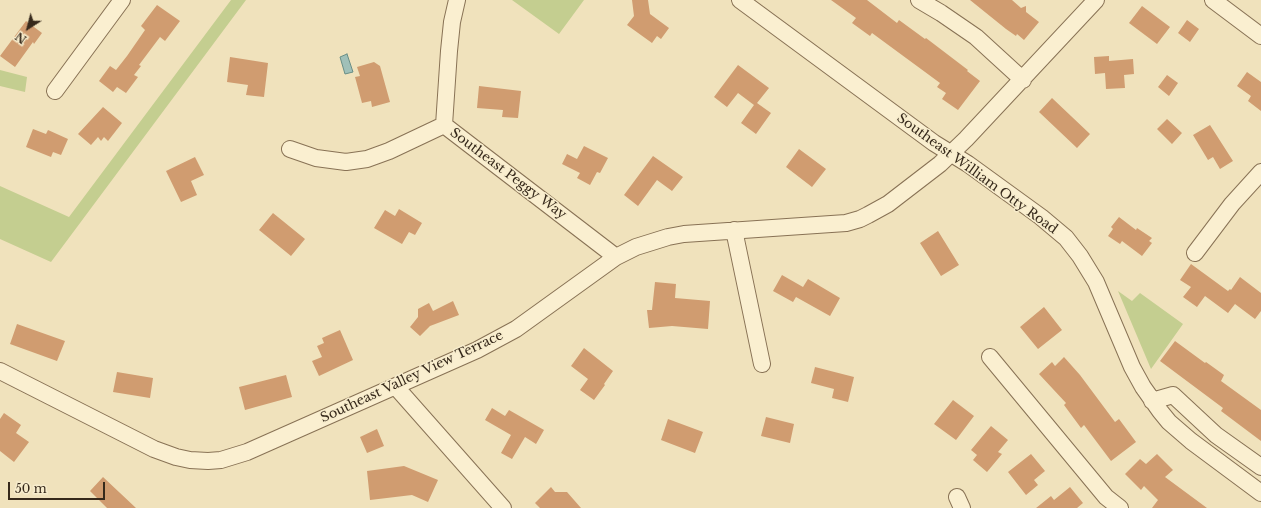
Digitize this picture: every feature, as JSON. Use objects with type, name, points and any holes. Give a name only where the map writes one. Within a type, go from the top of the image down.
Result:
[{"type":"street","points":[[55,91],[122,0]]},
{"type":"street","name":"Southeast Peggy Way","points":[[457,0],[452,22],[444,125],[616,257]]},
{"type":"street","name":"Southeast William Otty Road","points":[[740,0],[934,143],[968,164],[1058,231],[1074,247],[1096,282],[1132,367],[1152,401],[1169,422],[1180,432],[1261,493]]},
{"type":"street","points":[[919,0],[976,37],[1023,80]]},
{"type":"street","name":"Southeast Valley View Terrace","points":[[0,371],[154,449],[176,457],[190,460],[221,460],[247,452],[477,350],[516,329],[616,257],[636,247],[668,237],[684,234],[846,223],[860,219],[888,204],[940,164],[966,140],[1096,0]]},
{"type":"street","points":[[1213,0],[1261,36]]},
{"type":"street","points":[[290,149],[316,158],[346,162],[367,159],[389,151],[444,125]]},
{"type":"street","points":[[1195,253],[1232,204],[1261,172]]},
{"type":"street","points":[[734,230],[762,364]]},
{"type":"street","points":[[990,357],[1106,497],[1120,508]]},
{"type":"street","points":[[396,387],[503,508]]},
{"type":"street","points":[[1152,401],[1173,395],[1216,435],[1261,467]]},
{"type":"green space","points":[[231,0],[246,0],[51,262],[0,239],[0,186],[69,217]]},
{"type":"green space","points":[[512,0],[584,0],[559,34]]},
{"type":"green space","points":[[0,70],[27,77],[25,92],[0,86]]},
{"type":"green space","points":[[1118,291],[1132,301],[1140,293],[1183,324],[1151,369]]},
{"type":"water","points":[[347,54],[353,72],[345,74],[340,57]]},
{"type":"building","points":[[632,0],[648,0],[650,14],[669,28],[661,39],[657,36],[652,43],[627,25],[634,16]]},
{"type":"building","points":[[831,0],[867,0],[897,23],[899,20],[925,39],[926,38],[980,81],[958,110],[942,99],[946,93],[937,87],[940,83],[872,33],[870,36],[852,23],[856,18]]},
{"type":"building","points":[[970,0],[1012,0],[1021,8],[1026,6],[1026,12],[1039,22],[1024,40],[1017,34],[1016,36],[1006,29]]},
{"type":"building","points":[[157,5],[180,21],[165,41],[160,37],[139,65],[141,66],[134,75],[138,77],[126,93],[117,87],[113,92],[99,81],[110,66],[116,70],[127,56],[145,30],[141,26]]},
{"type":"building","points":[[1142,6],[1170,27],[1157,44],[1129,23]]},
{"type":"building","points":[[1187,20],[1199,29],[1190,42],[1178,33]]},
{"type":"building","points":[[26,21],[42,33],[34,44],[33,42],[15,67],[0,56]]},
{"type":"building","points":[[1109,56],[1109,61],[1133,59],[1134,74],[1124,75],[1125,88],[1106,89],[1105,73],[1095,74],[1094,57]]},
{"type":"building","points":[[230,57],[268,63],[264,97],[246,95],[248,85],[227,82]]},
{"type":"building","points":[[374,62],[380,66],[390,102],[372,107],[371,101],[362,103],[355,77],[360,76],[357,67]]},
{"type":"building","points":[[738,65],[769,88],[757,103],[771,113],[756,134],[741,123],[754,105],[738,93],[727,107],[714,97]]},
{"type":"building","points":[[1247,72],[1261,82],[1261,111],[1248,101],[1251,96],[1237,86]]},
{"type":"building","points":[[1167,75],[1178,83],[1169,96],[1158,87]]},
{"type":"building","points":[[479,86],[521,91],[518,118],[502,117],[503,110],[477,108]]},
{"type":"building","points":[[1052,98],[1090,134],[1077,148],[1039,112]]},
{"type":"building","points":[[103,107],[122,123],[108,141],[104,137],[101,141],[98,137],[91,145],[78,134]]},
{"type":"building","points":[[1167,119],[1182,133],[1172,144],[1157,129]]},
{"type":"building","points":[[1210,125],[1233,161],[1220,169],[1213,157],[1208,160],[1193,135]]},
{"type":"building","points":[[33,129],[46,134],[48,130],[68,139],[61,155],[53,152],[51,157],[26,147]]},
{"type":"building","points":[[584,146],[608,158],[600,173],[597,172],[590,185],[577,178],[580,173],[562,164],[567,154],[577,159]]},
{"type":"building","points":[[799,149],[826,169],[812,187],[786,167]]},
{"type":"building","points":[[653,156],[683,177],[672,191],[657,180],[638,206],[624,195]]},
{"type":"building","points":[[195,157],[204,175],[191,181],[197,195],[181,202],[166,171]]},
{"type":"building","points":[[399,209],[422,223],[415,235],[409,232],[402,244],[374,228],[385,210],[395,216]]},
{"type":"building","points":[[273,213],[305,239],[291,256],[259,230]]},
{"type":"building","points":[[1119,217],[1136,230],[1137,228],[1152,238],[1149,241],[1152,243],[1142,256],[1122,241],[1120,244],[1108,236],[1113,229],[1111,227]]},
{"type":"building","points":[[938,231],[959,265],[941,276],[920,243]]},
{"type":"building","points":[[1191,264],[1228,291],[1230,289],[1231,290],[1240,277],[1261,293],[1261,311],[1255,319],[1235,304],[1228,313],[1205,296],[1197,307],[1183,297],[1191,287],[1180,280]]},
{"type":"building","points":[[782,275],[803,287],[808,279],[840,298],[830,316],[796,297],[793,302],[773,291]]},
{"type":"building","points":[[655,282],[676,284],[675,298],[710,301],[708,329],[672,326],[649,328],[647,310],[652,310]]},
{"type":"building","points":[[453,301],[459,315],[430,326],[420,336],[410,327],[418,317],[418,309],[429,303],[433,311]]},
{"type":"building","points":[[1044,307],[1062,330],[1038,349],[1020,327]]},
{"type":"building","points":[[17,324],[65,341],[57,361],[10,344]]},
{"type":"building","points":[[340,330],[353,360],[319,376],[312,361],[322,357],[317,346],[324,343],[322,338]]},
{"type":"building","points":[[1175,341],[1224,375],[1221,381],[1261,410],[1261,441],[1221,411],[1223,408],[1160,361]]},
{"type":"building","points":[[584,348],[613,371],[594,400],[580,390],[588,379],[571,366]]},
{"type":"building","points":[[1064,357],[1080,375],[1115,422],[1119,419],[1136,442],[1111,461],[1084,425],[1081,428],[1064,405],[1066,403],[1039,374],[1052,362],[1055,366]]},
{"type":"building","points":[[815,367],[854,377],[848,402],[832,398],[834,389],[811,383]]},
{"type":"building","points":[[117,372],[153,378],[150,398],[113,392]]},
{"type":"building","points":[[286,375],[292,397],[245,410],[239,387]]},
{"type":"building","points":[[953,400],[974,416],[956,440],[934,424]]},
{"type":"building","points":[[492,408],[505,416],[509,410],[544,430],[536,444],[525,437],[512,459],[501,453],[511,435],[485,420]]},
{"type":"building","points":[[4,413],[21,425],[16,433],[29,442],[14,462],[0,451],[0,419]]},
{"type":"building","points":[[766,417],[794,424],[790,443],[761,436]]},
{"type":"building","points":[[668,419],[703,432],[695,453],[661,440]]},
{"type":"building","points":[[991,426],[1008,440],[998,452],[1002,454],[987,472],[973,460],[977,455],[971,450]]},
{"type":"building","points":[[377,429],[384,446],[367,453],[360,437]]},
{"type":"building","points":[[1031,454],[1045,471],[1034,480],[1038,485],[1026,495],[1008,472]]},
{"type":"building","points":[[1157,454],[1173,470],[1165,477],[1207,508],[1152,508],[1158,500],[1144,486],[1141,490],[1125,474],[1140,459],[1146,464]]},
{"type":"building","points":[[404,466],[438,480],[428,502],[412,495],[370,500],[367,471]]},
{"type":"building","points":[[103,477],[136,508],[107,508],[90,491]]},
{"type":"building","points":[[551,487],[555,492],[567,492],[581,508],[540,508],[535,503]]},
{"type":"building","points":[[1070,487],[1083,503],[1077,508],[1036,508],[1051,496],[1054,500]]}]
